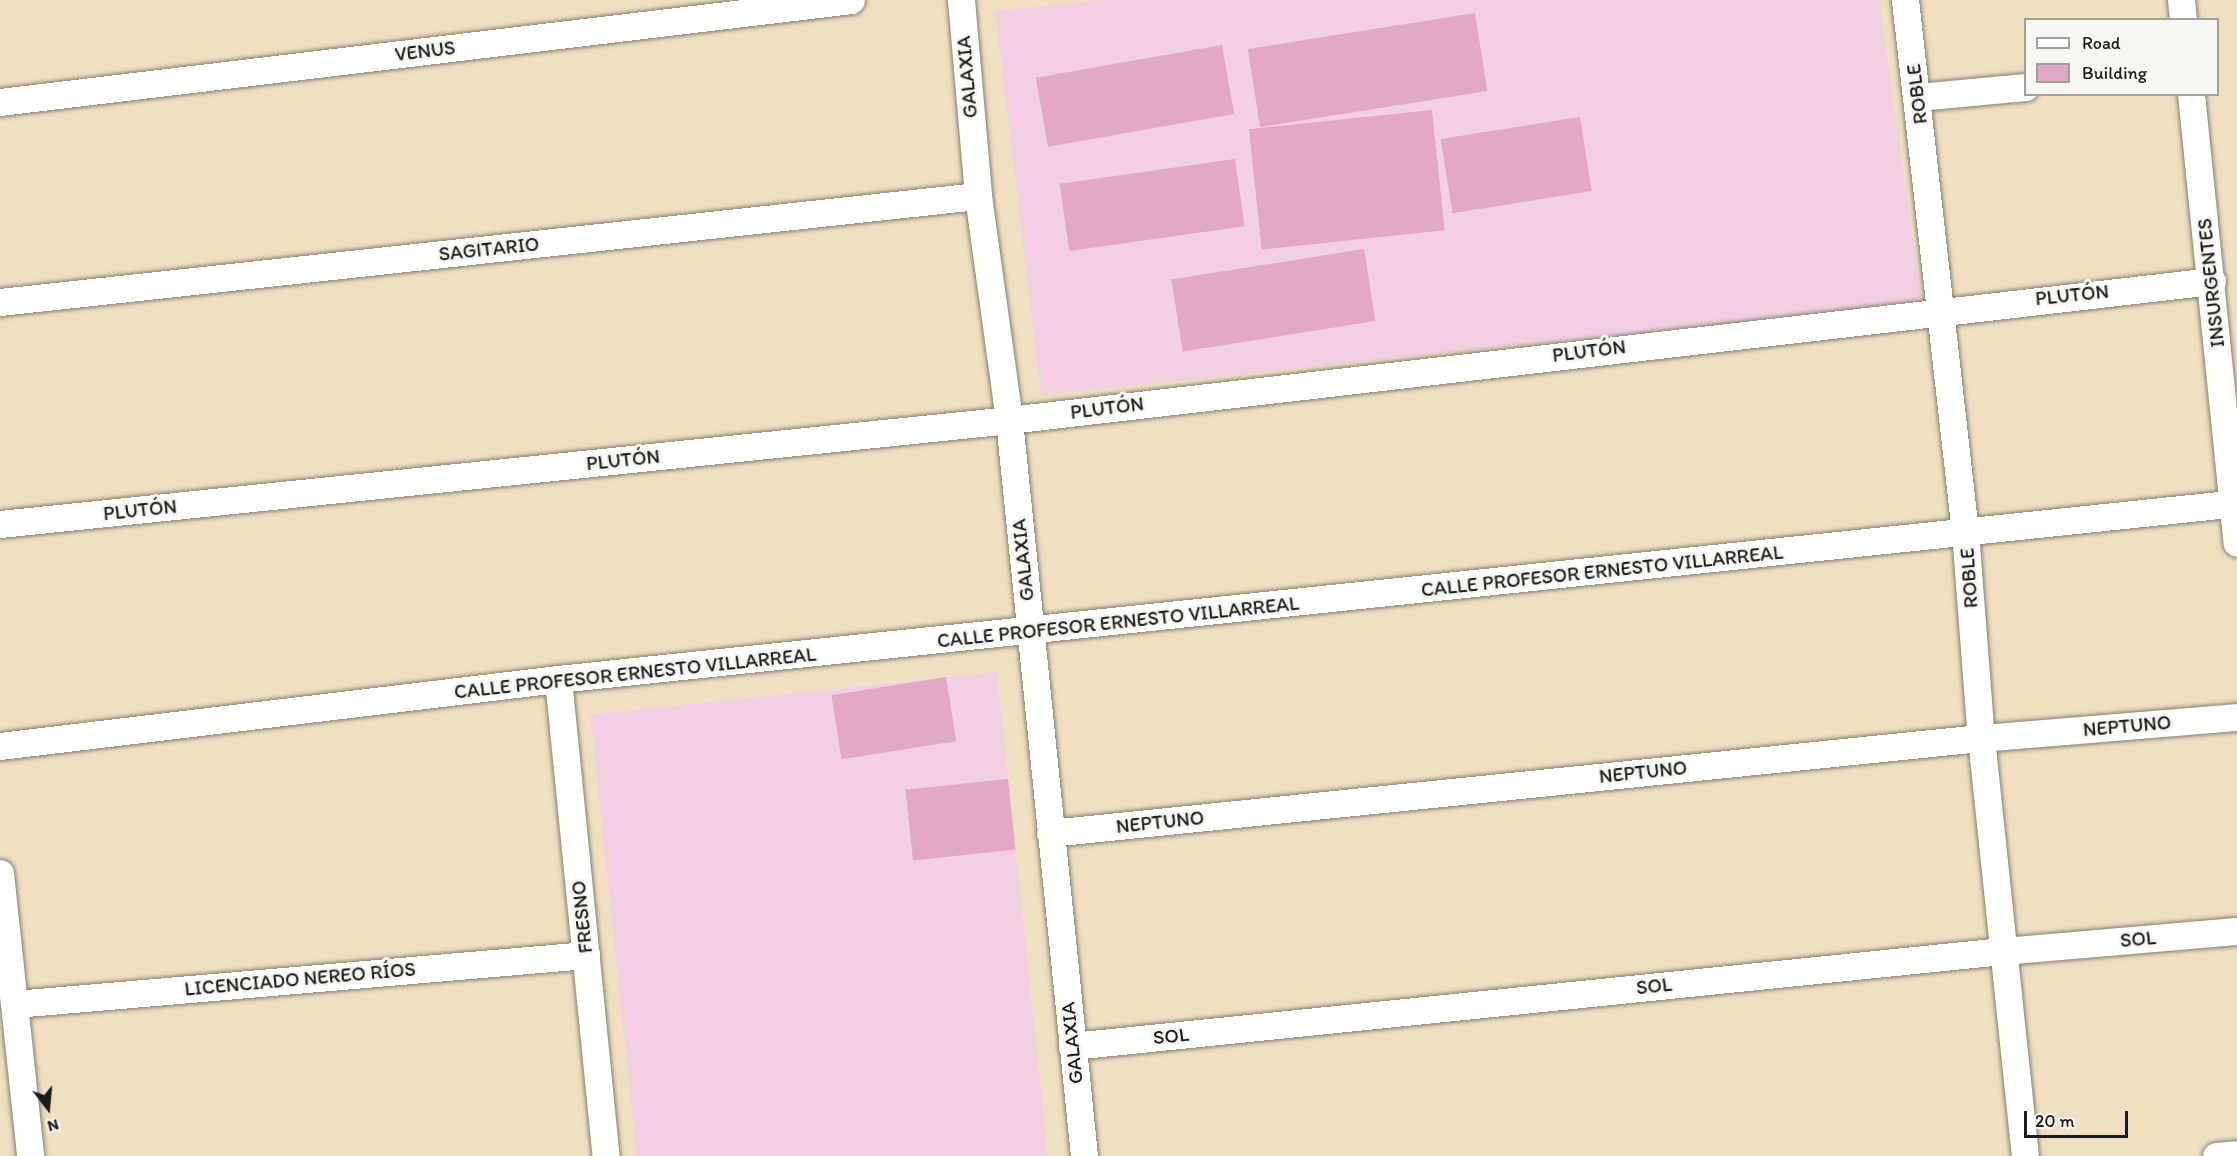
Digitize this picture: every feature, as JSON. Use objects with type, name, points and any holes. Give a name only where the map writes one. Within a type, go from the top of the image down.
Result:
[{"type":"street","name":"VENUS","points":[[0,102],[851,0]]},
{"type":"street","name":"GALAXIA","points":[[961,0],[978,196],[1009,420],[1084,1156]]},
{"type":"street","name":"ROBLE","points":[[1905,0],[1918,97],[1965,532],[1981,738],[2025,1156]]},
{"type":"street","points":[[2181,0],[2183,18]]},
{"type":"street","points":[[1918,97],[2024,87]]},
{"type":"street","name":"INSURGENTES","points":[[2191,96],[2235,503],[2237,543]]},
{"type":"street","name":"SAGITARIO","points":[[0,302],[978,196]]},
{"type":"street","name":"PLUTÓN","points":[[0,524],[1009,420],[1940,309],[2212,280]]},
{"type":"street","name":"CALLE PROFESOR ERNESTO VILLARREAL","points":[[0,746],[558,679],[1031,632],[2235,503]]},
{"type":"street","name":"FRESNO","points":[[558,679],[606,1156]]},
{"type":"street","name":"NEPTUNO","points":[[1050,833],[1981,738],[2237,717]]},
{"type":"street","points":[[0,873],[30,1156]]},
{"type":"street","name":"SOL","points":[[1072,1046],[2002,951],[2237,931]]},
{"type":"street","name":"LICENCIADO NEREO RÍOS","points":[[15,1004],[586,955]]},
{"type":"street","points":[[2216,1156],[2237,1154]]},
{"type":"shaded area","points":[[1101,0],[1879,0],[1922,303],[1041,395],[995,11]]},
{"type":"shaded area","points":[[997,672],[1048,1156],[637,1156],[590,715]]},
{"type":"building","points":[[1475,13],[1487,91],[1260,127],[1248,49]]},
{"type":"building","points":[[1222,45],[1234,114],[1048,147],[1036,78]]},
{"type":"building","points":[[1432,110],[1445,230],[1262,250],[1249,129]]},
{"type":"building","points":[[1580,117],[1592,191],[1452,213],[1441,139]]},
{"type":"building","points":[[1235,159],[1244,226],[1069,251],[1060,184]]},
{"type":"building","points":[[1364,249],[1375,321],[1183,352],[1171,280]]},
{"type":"building","points":[[946,677],[956,741],[842,759],[831,695]]},
{"type":"building","points":[[1008,779],[1015,850],[913,860],[906,790]]}]
